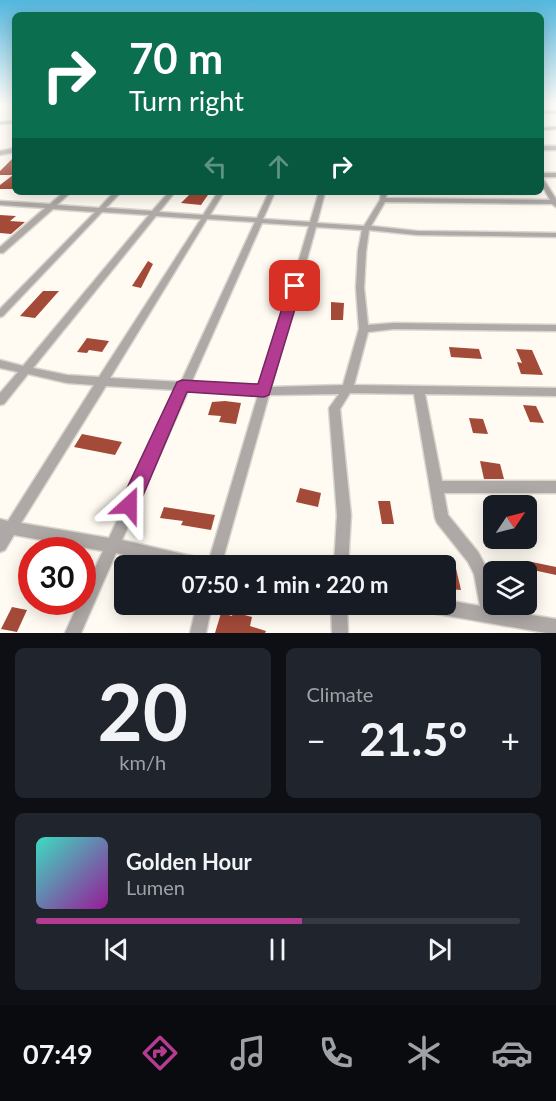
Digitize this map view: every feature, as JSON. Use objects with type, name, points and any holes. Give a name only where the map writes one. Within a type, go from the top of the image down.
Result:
[{"type":"street","points":[[544,184],[555,203]]},
{"type":"street","points":[[0,251],[65,195]]},
{"type":"street","points":[[0,314],[115,195]]},
{"type":"street","points":[[0,401],[170,195]]},
{"type":"street","points":[[0,545],[5,527],[104,382],[219,195]]},
{"type":"street","points":[[73,633],[182,386],[271,195]]},
{"type":"street","points":[[217,555],[321,195]]},
{"type":"street","points":[[342,555],[344,515],[334,408],[347,390],[364,329],[360,288],[362,252],[366,228],[383,196],[555,203]]},
{"type":"street","points":[[2,204],[103,208],[155,214],[417,233],[556,235]]},
{"type":"street","points":[[364,329],[394,326],[556,328]]},
{"type":"street","points":[[0,364],[67,379],[264,391],[419,390],[555,394]]},
{"type":"street","points":[[419,390],[442,518],[473,557],[481,572],[483,583]]},
{"type":"street","points":[[438,487],[556,487]]},
{"type":"street","points":[[5,527],[156,555]]},
{"type":"street","points":[[456,609],[483,614]]},
{"type":"street","points":[[198,633],[202,615]]},
{"type":"street","points":[[339,615],[340,633]]},
{"type":"street","points":[[489,615],[556,627]]},
{"type":"building","points":[[12,159],[12,175],[0,175],[0,171]]},
{"type":"building","points":[[12,176],[12,189],[0,189],[0,185]]},
{"type":"building","points":[[189,195],[208,195],[201,205],[181,203]]},
{"type":"building","points":[[0,215],[16,216],[10,221],[25,222],[11,234],[0,233]]},
{"type":"building","points":[[148,261],[153,264],[141,288],[132,286]]},
{"type":"building","points":[[43,291],[59,291],[35,318],[20,316]]},
{"type":"building","points":[[331,302],[344,303],[343,320],[331,320]]},
{"type":"building","points":[[87,338],[109,341],[102,352],[89,350],[87,353],[77,352]]},
{"type":"building","points":[[449,347],[479,349],[482,359],[451,357]]},
{"type":"building","points":[[516,349],[532,350],[543,375],[521,374],[517,362],[522,363]]},
{"type":"building","points":[[212,402],[241,403],[236,424],[219,422],[221,416],[208,415]]},
{"type":"building","points":[[523,405],[536,406],[544,423],[530,422]]},
{"type":"building","points":[[469,418],[483,419],[488,434],[473,433]]},
{"type":"building","points":[[82,434],[122,442],[115,455],[74,447]]},
{"type":"building","points":[[480,461],[500,464],[504,479],[484,479]]},
{"type":"building","points":[[300,488],[321,493],[318,507],[296,502]]},
{"type":"building","points":[[378,501],[390,501],[394,524],[382,524]]},
{"type":"building","points":[[164,507],[215,515],[211,530],[181,525],[183,521],[160,518]]},
{"type":"building","points":[[537,563],[556,567],[556,575],[537,571]]},
{"type":"building","points":[[456,568],[461,590],[456,590]]},
{"type":"building","points":[[12,607],[18,608],[18,615],[25,615],[17,632],[1,629]]},
{"type":"building","points":[[220,615],[252,617],[250,626],[266,631],[265,633],[215,633]]},
{"type":"route","points":[[129,505],[182,386],[264,391],[295,286]]}]
